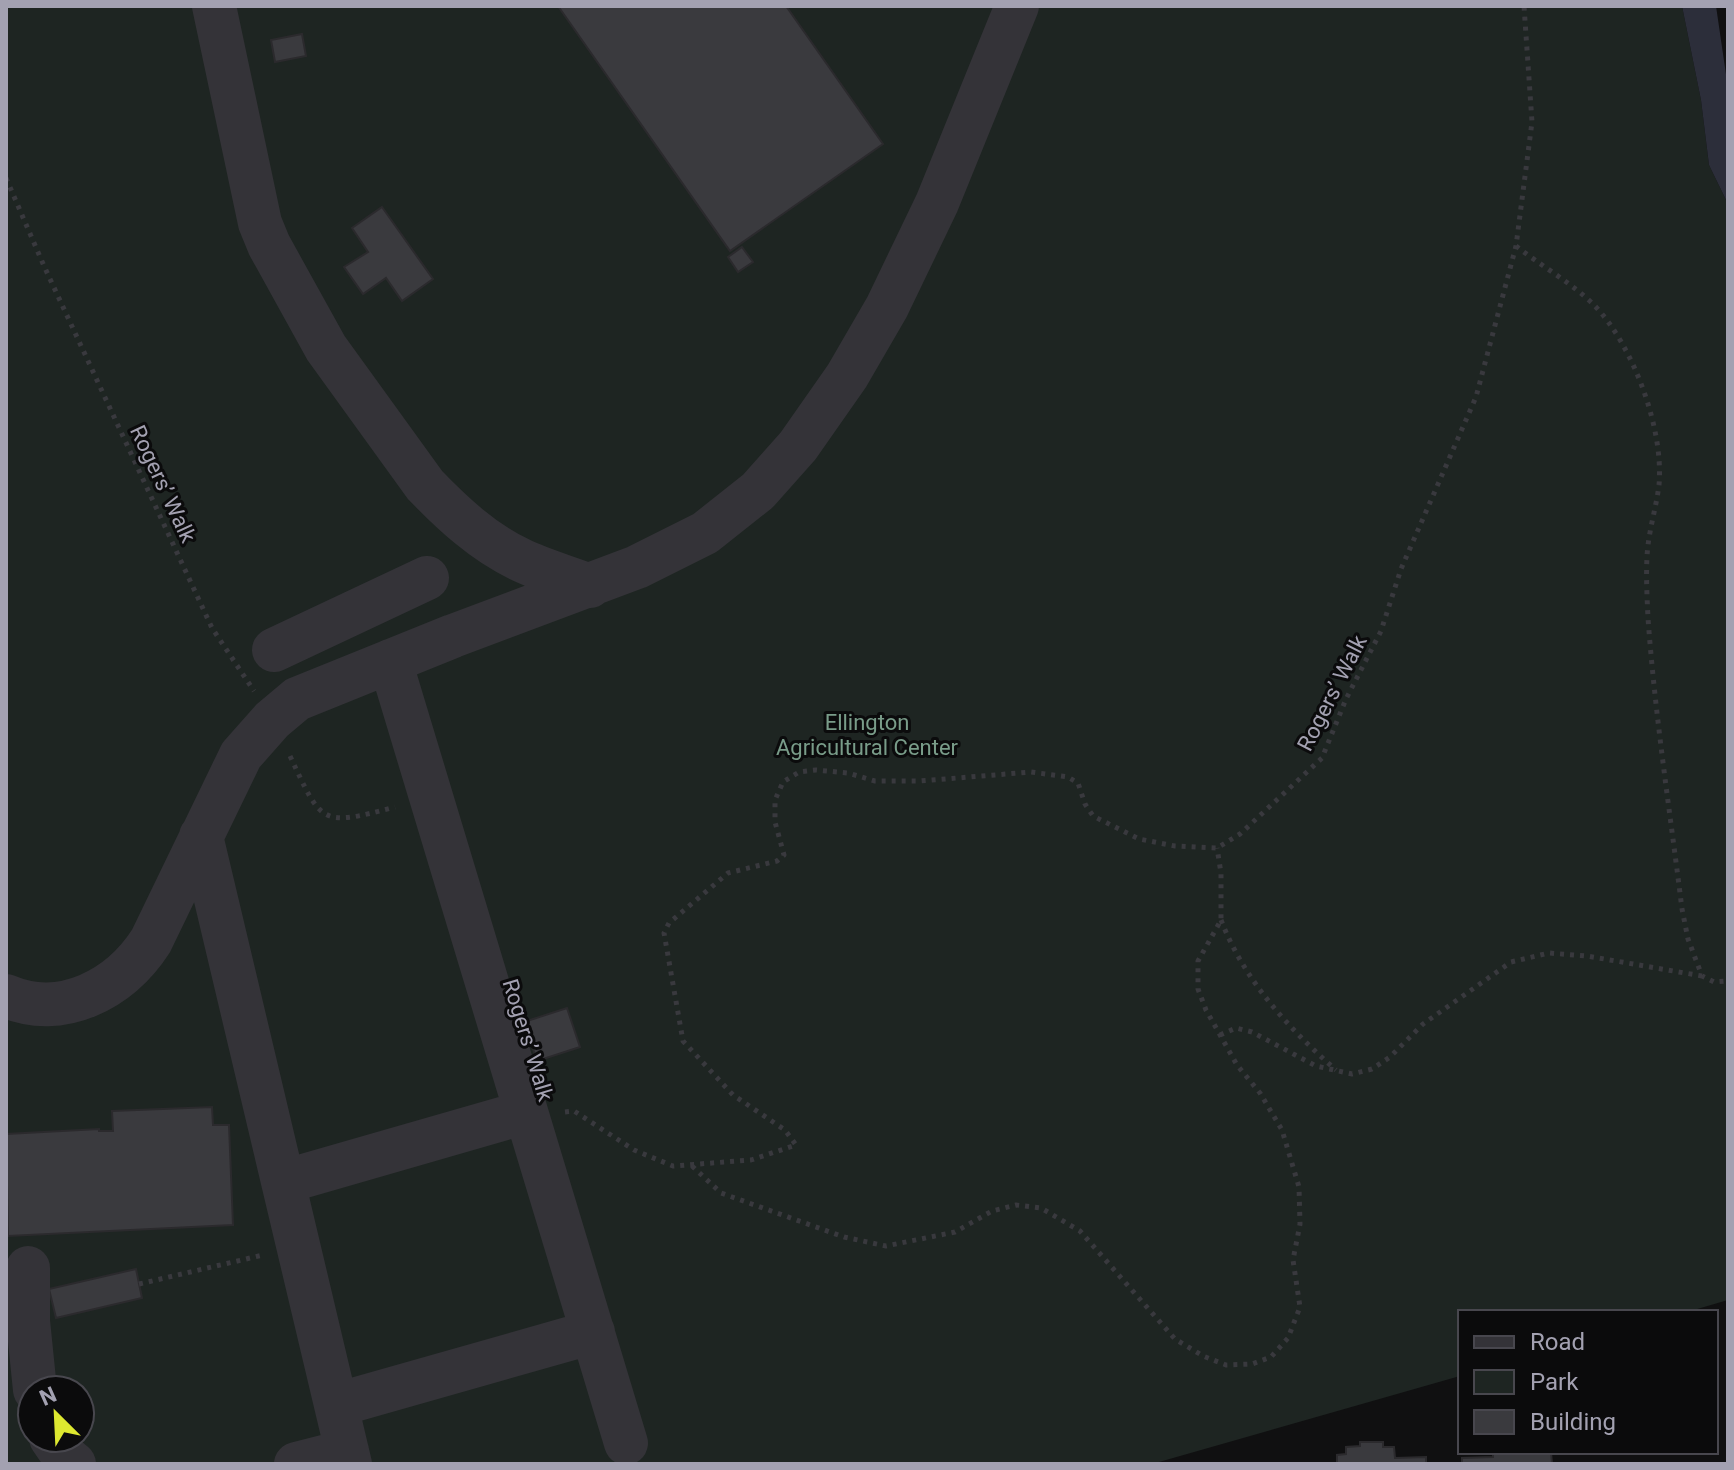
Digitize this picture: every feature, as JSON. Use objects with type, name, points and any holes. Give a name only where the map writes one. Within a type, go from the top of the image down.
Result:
[{"type":"street","points":[[214,6],[260,223],[326,348],[425,485],[443,504],[501,550],[590,586]]},
{"type":"street","points":[[6,996],[30,1003],[59,1004],[98,990],[126,973],[151,941],[241,755],[272,720],[297,699],[637,567],[705,533],[758,491],[798,446],[847,376],[887,307],[937,203],[1017,6]]},
{"type":"street","points":[[274,650],[427,578]]},
{"type":"street","points":[[390,661],[431,797],[543,1113],[593,1332],[626,1443]]},
{"type":"street","points":[[201,836],[349,1458],[296,1464]]},
{"type":"street","points":[[283,1182],[543,1113]]},
{"type":"street","points":[[28,1268],[28,1321],[33,1374]]},
{"type":"street","points":[[336,1405],[593,1332]]},
{"type":"path","name":"Rogers’ Walk","points":[[543,1113],[574,1111],[651,1159],[673,1166],[751,1160],[796,1145],[785,1130],[733,1095],[683,1041],[664,933],[669,923],[728,873],[777,861],[784,855],[775,822],[775,800],[783,782],[799,772],[848,773],[875,781],[920,781],[1031,772],[1068,777],[1078,783],[1093,816],[1139,839],[1175,846],[1217,848],[1240,834],[1322,758],[1346,699],[1381,631],[1401,569],[1476,397],[1516,246],[1532,122],[1524,6]]},
{"type":"path","name":"Rogers’ Walk","points":[[6,178],[212,628],[272,720],[305,790],[322,813],[338,818],[354,818],[431,797]]},
{"type":"path","points":[[1516,246],[1594,305],[1619,340],[1645,396],[1655,442],[1659,482],[1647,556],[1655,699],[1682,909],[1688,939],[1702,976]]},
{"type":"path","points":[[1217,848],[1221,873],[1221,920],[1237,957],[1296,1035],[1336,1071]]},
{"type":"path","points":[[691,1166],[721,1193],[844,1237],[886,1246],[955,1232],[992,1211],[1016,1205],[1041,1208],[1080,1231],[1175,1339],[1203,1356],[1226,1365],[1252,1364],[1271,1357],[1288,1338],[1300,1307],[1293,1260],[1300,1224],[1299,1187],[1282,1130],[1260,1093],[1237,1065],[1198,989],[1198,961],[1221,920]]},
{"type":"path","points":[[1220,1035],[1236,1028],[1252,1032],[1316,1066],[1352,1074],[1372,1069],[1390,1057],[1423,1024],[1511,962],[1549,953],[1587,956],[1702,976],[1714,982],[1728,981]]},
{"type":"path","points":[[139,1284],[298,1247]]},
{"type":"green space","name":"Ellington Agricultural Center","points":[[6,6],[1682,6],[1701,100],[1709,165],[1728,204],[1728,1300],[1694,1310],[1458,1310],[1458,1377],[1152,1464],[6,1464]]},
{"type":"water","points":[[1682,6],[1716,6],[1728,88],[1728,204],[1709,165],[1701,100]]},
{"type":"building","points":[[558,6],[786,6],[883,144],[730,251]]},
{"type":"building","points":[[302,34],[306,56],[275,62],[271,40]]},
{"type":"building","points":[[382,207],[433,279],[402,301],[386,278],[363,294],[344,267],[368,252],[352,228]]},
{"type":"building","points":[[742,247],[753,262],[738,272],[728,257]]},
{"type":"building","points":[[567,1008],[580,1047],[537,1061],[524,1022]]},
{"type":"building","points":[[212,1107],[213,1125],[229,1125],[233,1225],[8,1236],[6,1134],[113,1131],[112,1111]]},
{"type":"building","points":[[136,1269],[142,1298],[56,1318],[49,1289]]},
{"type":"building","points":[[1360,1442],[1383,1442],[1383,1447],[1394,1447],[1395,1458],[1426,1457],[1426,1464],[1337,1464],[1337,1455],[1346,1454],[1346,1447],[1360,1446]]},
{"type":"building","points":[[1493,1454],[1551,1454],[1552,1464],[1462,1464],[1462,1458],[1493,1457]]}]
